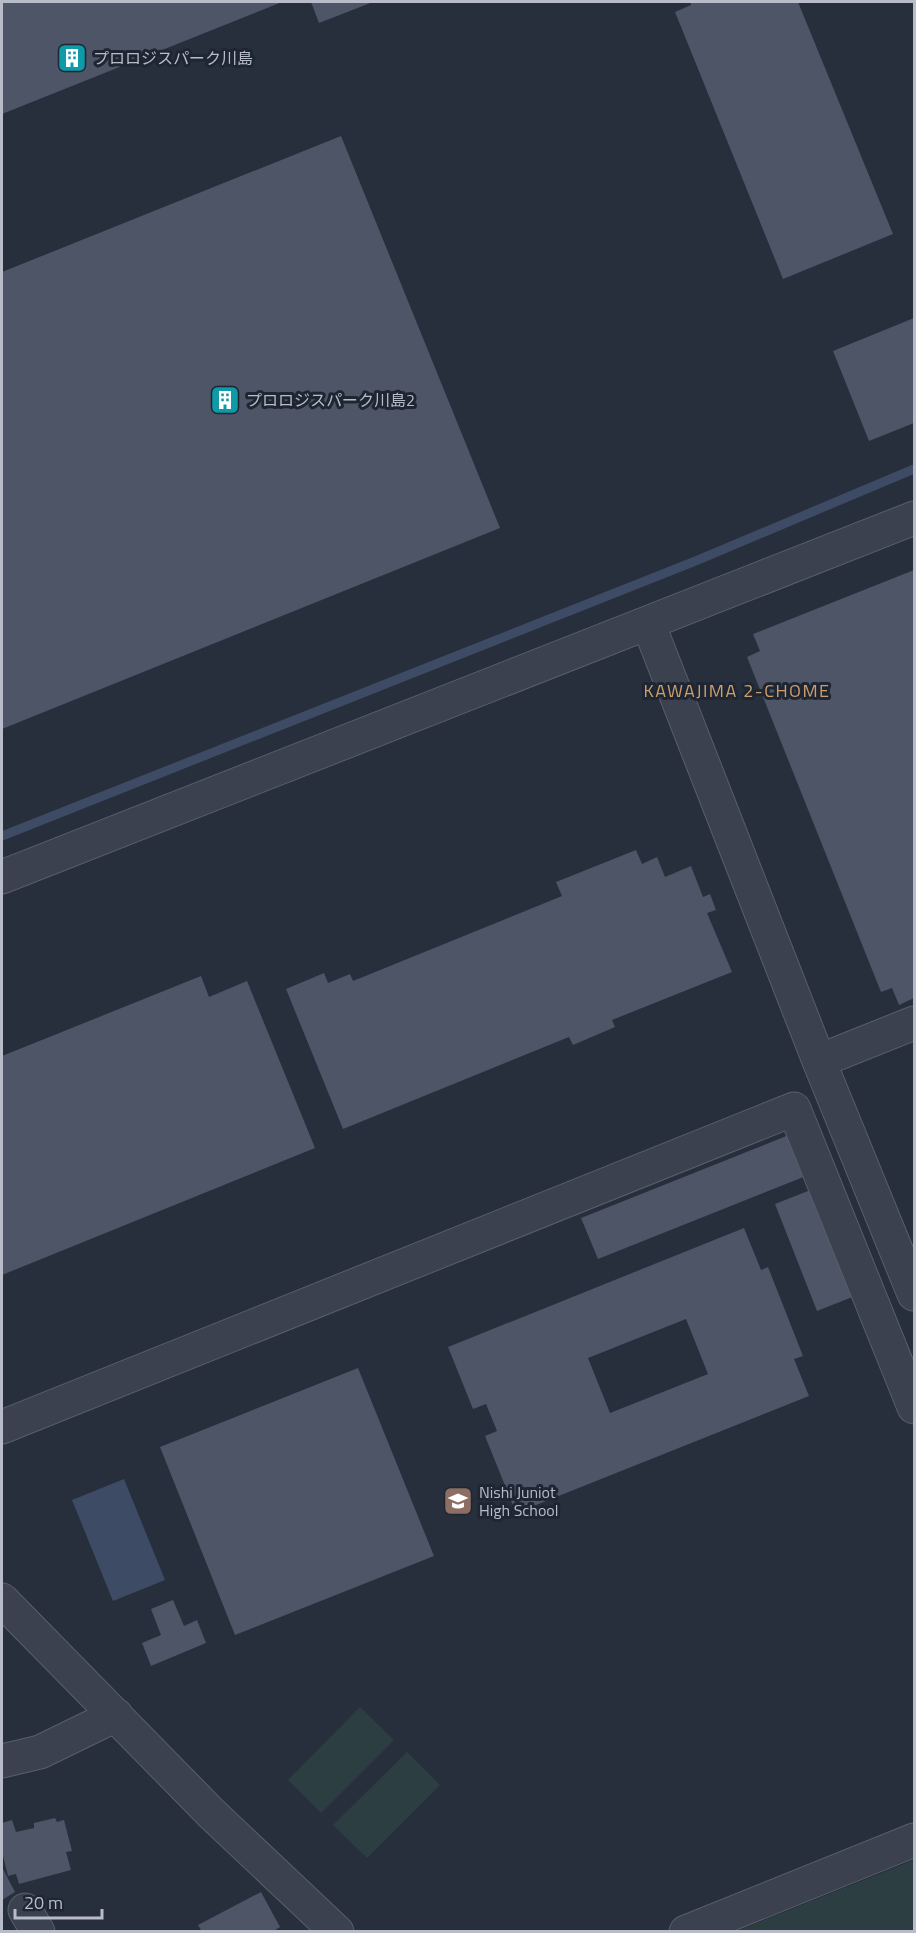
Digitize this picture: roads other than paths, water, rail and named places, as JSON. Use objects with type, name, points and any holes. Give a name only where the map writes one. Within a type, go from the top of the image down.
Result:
[{"type":"street","points":[[2,877],[915,518]]},
{"type":"street","points":[[648,623],[819,1061],[915,1294]]},
{"type":"street","points":[[819,1061],[915,1023]]},
{"type":"street","points":[[2,1427],[794,1109],[915,1407]]},
{"type":"street","points":[[2,1600],[211,1813],[337,1932]]},
{"type":"street","points":[[2,1761],[40,1752],[116,1714]]},
{"type":"street","points":[[686,1932],[915,1840]]},
{"type":"water","points":[[124,1479],[165,1580],[113,1601],[72,1500]]},
{"type":"waterway","points":[[2,836],[698,560],[914,469]]},
{"type":"place","name":"プロロジスパーク川島","points":[[72,58]]},
{"type":"place","name":"プロロジスパーク川島2","points":[[225,400]]},
{"type":"place","name":"Nishi Juniot High School","points":[[458,1501]]},
{"type":"district","name":"KAWAJIMA 2-CHOME","points":[[737,691]]}]
